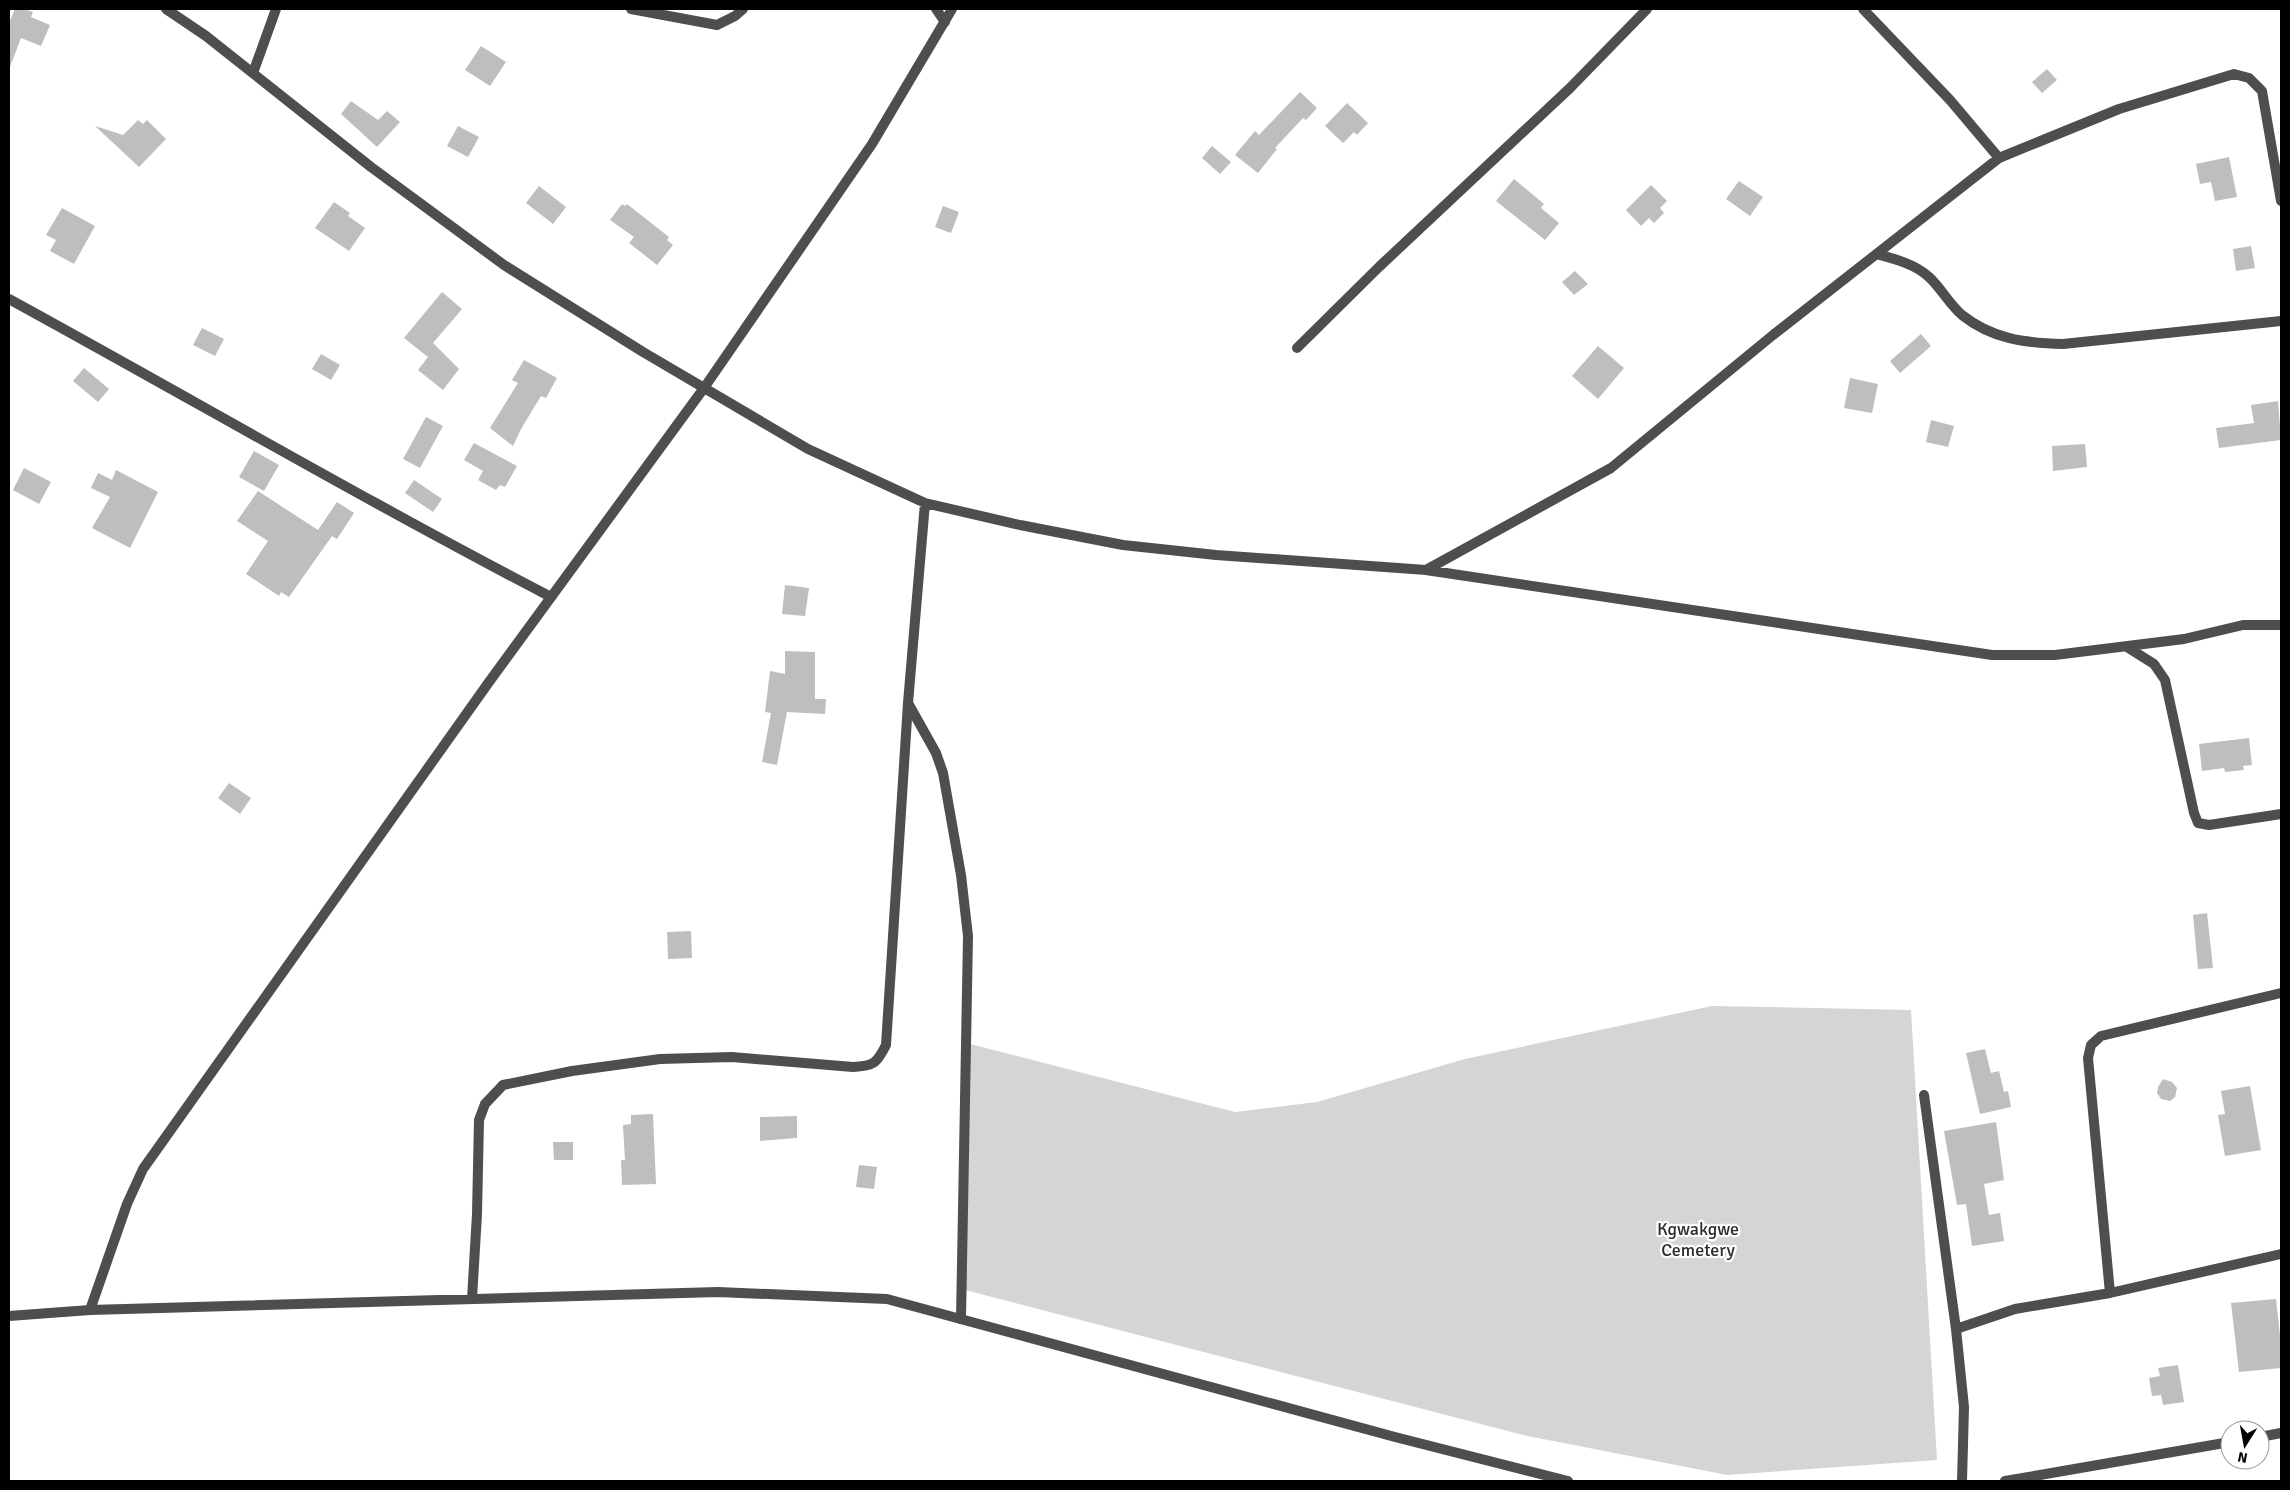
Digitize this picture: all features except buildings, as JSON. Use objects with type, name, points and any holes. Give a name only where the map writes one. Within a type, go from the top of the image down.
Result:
[{"type":"street","points":[[166,9],[206,36],[371,166],[504,265],[704,388],[808,449],[925,503],[1020,526],[1123,545],[1216,555],[1426,570],[1992,655],[2055,655],[2184,639],[2243,624],[2281,625]]},
{"type":"street","points":[[253,73],[276,9]]},
{"type":"street","points":[[632,9],[717,25],[735,16],[743,9]]},
{"type":"street","points":[[936,9],[945,22]]},
{"type":"street","points":[[90,1310],[127,1204],[143,1170],[551,597],[704,388],[872,144],[952,9]]},
{"type":"street","points":[[1297,348],[1380,266],[1570,88],[1647,9]]},
{"type":"street","points":[[1863,9],[1950,100],[1999,158]]},
{"type":"street","points":[[1426,570],[1611,468],[1773,335],[1999,158],[2119,108],[2234,74],[2249,78],[2262,92],[2281,201]]},
{"type":"street","points":[[1877,254],[1904,262],[1928,276],[1961,314],[1984,330],[2004,338],[2030,343],[2063,344],[2281,321]]},
{"type":"street","points":[[9,299],[277,450],[449,544],[551,597]]},
{"type":"street","points":[[472,1299],[477,1214],[479,1120],[485,1104],[503,1085],[572,1071],[660,1060],[732,1057],[853,1067],[868,1066],[879,1060],[886,1045],[908,703],[925,503]]},
{"type":"street","points":[[2127,647],[2154,664],[2165,680],[2194,813],[2198,823],[2209,826],[2281,814]]},
{"type":"street","points":[[908,703],[936,753],[943,773],[961,875],[968,936],[961,1319]]},
{"type":"street","points":[[2110,1293],[2088,1058],[2091,1044],[2100,1036],[2281,993]]},
{"type":"street","points":[[1924,1095],[1956,1329],[1964,1407],[1962,1481]]},
{"type":"street","points":[[1956,1329],[2015,1309],[2110,1293],[2281,1254]]},
{"type":"street","points":[[9,1316],[90,1310],[718,1292],[887,1299],[1395,1437],[1568,1481]]},
{"type":"street","points":[[2005,1481],[2220,1444]]},
{"type":"green space","name":"Kgwakgwe Cemetery","points":[[1712,1006],[1911,1010],[1937,1460],[1727,1475],[1523,1435],[961,1289],[966,1043],[1235,1112],[1317,1102],[1465,1059]]}]
